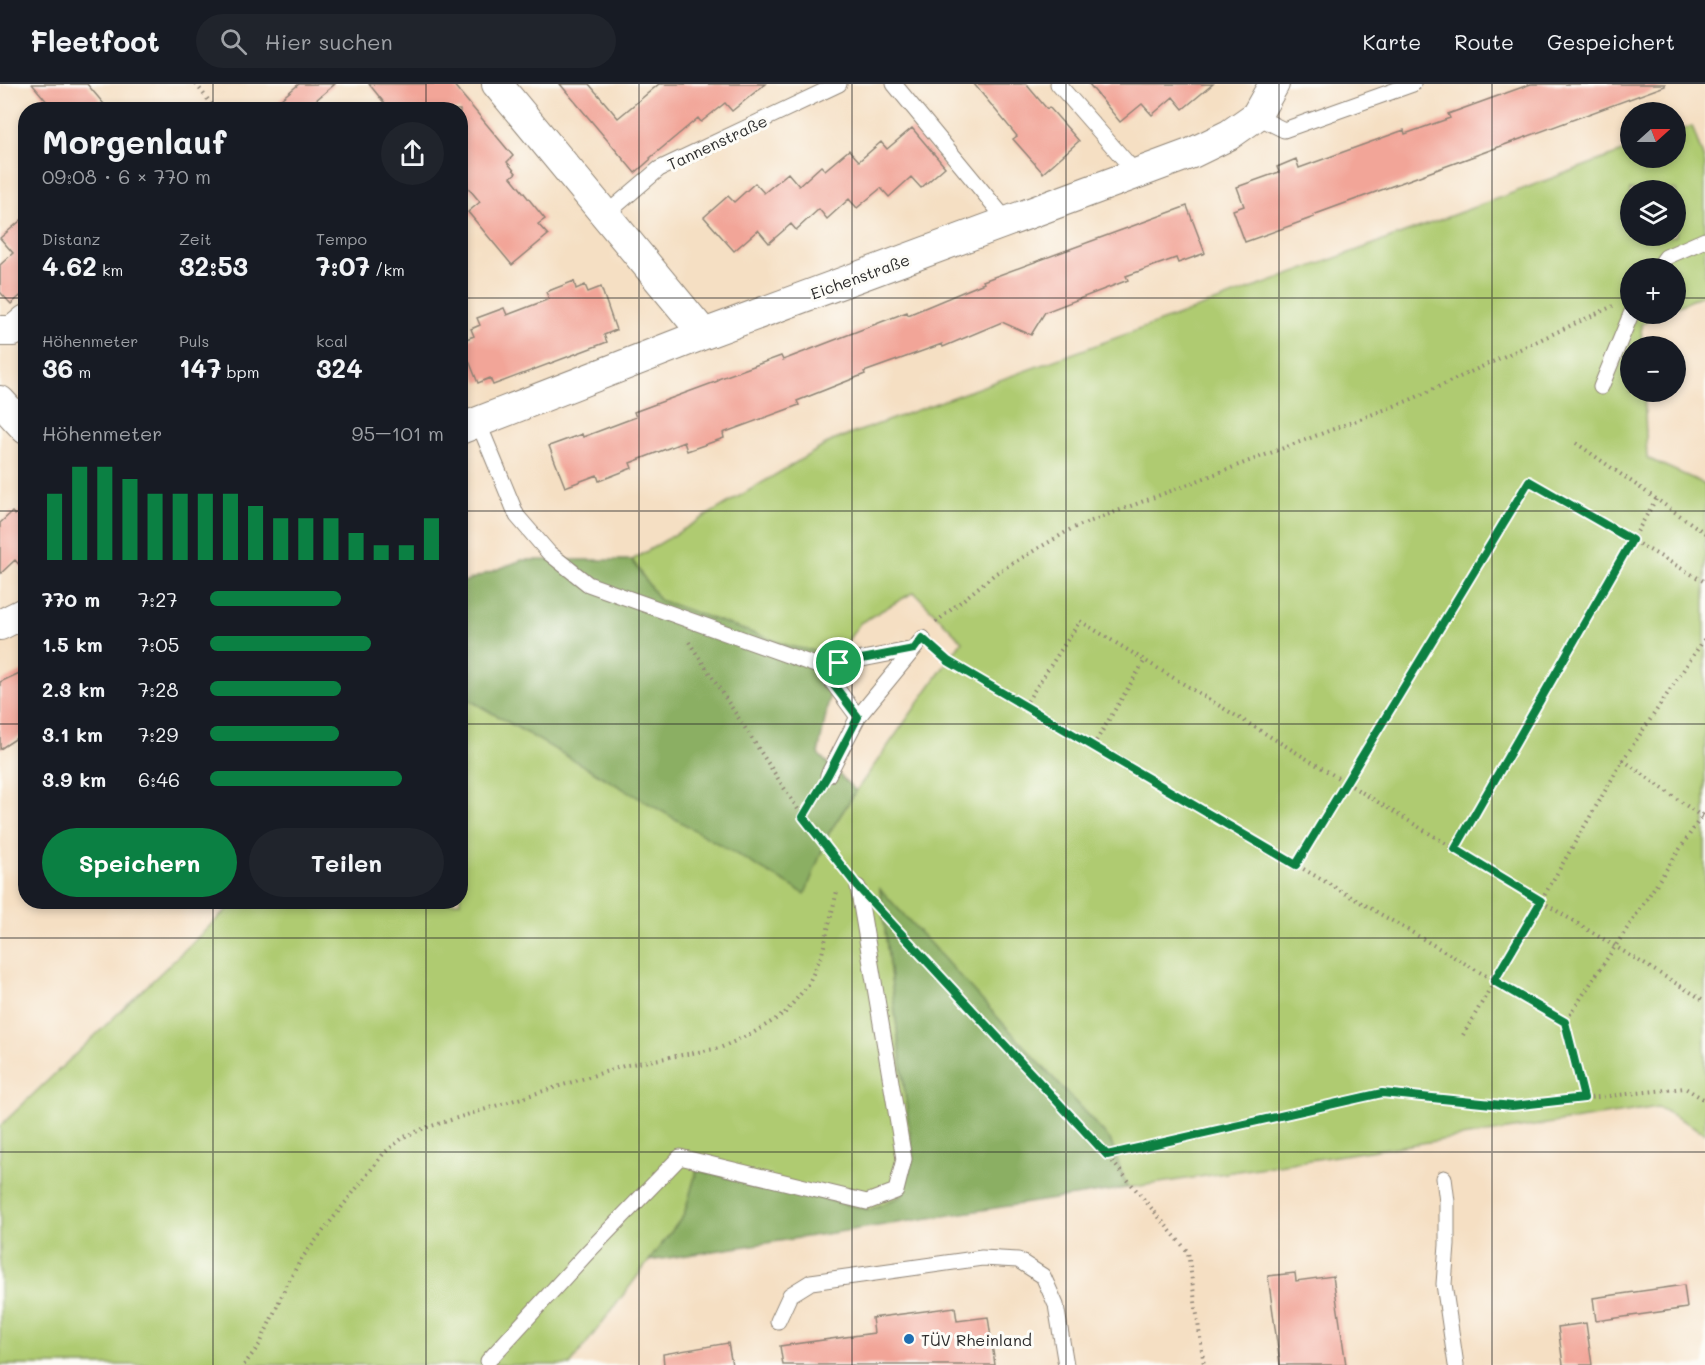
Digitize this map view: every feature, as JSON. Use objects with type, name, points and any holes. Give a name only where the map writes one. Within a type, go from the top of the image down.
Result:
[{"type":"street","points":[[497,84],[704,334]]},
{"type":"street","name":"Eichenstraße","points":[[469,425],[704,334],[1192,153],[1229,135],[1256,116],[1274,84]]},
{"type":"street","points":[[0,331],[13,331],[18,327]]},
{"type":"street","points":[[0,625],[18,616]]},
{"type":"lane","name":"Tannenstraße","points":[[605,215],[659,169],[838,84]]},
{"type":"lane","points":[[894,84],[1007,221]]},
{"type":"lane","points":[[1058,84],[1136,174]]},
{"type":"lane","points":[[1256,116],[1284,129],[1413,84]]},
{"type":"lane","points":[[1665,258],[1705,240]]},
{"type":"lane","points":[[1601,387],[1626,324]]},
{"type":"lane","points":[[469,425],[517,516],[549,553],[588,584],[820,667],[918,644]]},
{"type":"lane","points":[[828,775],[858,717],[918,644]]},
{"type":"lane","points":[[820,667],[858,717]]},
{"type":"lane","points":[[488,1361],[587,1253],[681,1157],[867,1202],[896,1191],[904,1159],[858,887]]},
{"type":"lane","points":[[1443,1178],[1447,1202],[1444,1284],[1456,1365]]},
{"type":"lane","points":[[778,1321],[790,1295],[811,1282],[982,1258],[1018,1260],[1043,1276],[1056,1305],[1066,1365]]},
{"type":"path","points":[[199,85],[211,102]]},
{"type":"path","points":[[1584,1098],[1565,1022],[918,644],[939,618],[996,573],[1073,528],[1410,400],[1617,304]]},
{"type":"path","points":[[1576,443],[1705,533]]},
{"type":"path","points":[[1296,865],[1529,481],[1705,582]]},
{"type":"path","points":[[1455,849],[1656,499]]},
{"type":"path","points":[[670,614],[803,817],[844,870],[1107,1155],[1188,1252],[1204,1365]]},
{"type":"path","points":[[1024,706],[1080,621],[1705,1001]]},
{"type":"path","points":[[1463,1035],[1623,760],[1705,638]]},
{"type":"path","points":[[1093,746],[1145,660]]},
{"type":"path","points":[[1623,760],[1703,818]]},
{"type":"path","points":[[803,817],[828,775]]},
{"type":"path","points":[[1565,1022],[1703,818],[1705,811]]},
{"type":"path","points":[[841,880],[844,870]]},
{"type":"path","points":[[244,1365],[260,1344],[287,1284],[302,1258],[384,1153],[404,1137],[424,1128],[627,1065],[720,1048],[763,1027],[784,1014],[808,985],[822,954],[838,889]]},
{"type":"path","points":[[1107,1155],[1382,1093],[1512,1106],[1685,1088],[1705,1100]]},
{"type":"green space","points":[[1692,126],[1705,163],[1705,294],[1686,303],[1686,258],[1620,258],[1620,324],[1641,324],[1642,336],[1620,336],[1620,402],[1644,402],[1647,458],[1705,484],[1705,1133],[1658,1107],[1127,1188],[1110,1140],[880,890],[913,1158],[902,1196],[870,1210],[697,1170],[684,1215],[570,1365],[0,1365],[0,1126],[228,909],[468,909],[468,699],[805,893],[829,833],[962,641],[914,592],[860,623],[838,655],[792,647],[659,600],[632,560],[832,441],[1620,153],[1620,168],[1686,168],[1686,128]]},
{"type":"green space","points":[[522,560],[632,560],[659,600],[792,647],[838,655],[818,754],[856,791],[829,833],[805,894],[468,699],[468,580]]},
{"type":"green space","points":[[880,889],[1110,1140],[1127,1188],[649,1261],[684,1215],[697,1170],[870,1210],[902,1196],[913,1158]]},
{"type":"building","points":[[32,84],[87,84],[102,102],[47,102]]},
{"type":"building","points":[[299,84],[335,84],[314,102],[278,102]]},
{"type":"building","points":[[369,84],[453,84],[468,102],[384,102]]},
{"type":"building","points":[[560,84],[589,84],[618,118],[659,84],[765,84],[732,111],[725,103],[701,122],[698,118],[635,173]]},
{"type":"building","points":[[974,84],[1026,84],[1079,141],[1043,173],[1013,139],[1017,136]]},
{"type":"building","points":[[1089,84],[1213,84],[1183,109],[1173,97],[1152,115],[1142,104],[1120,122]]},
{"type":"building","points":[[1531,84],[1665,84],[1665,86],[1245,242],[1233,210],[1244,206],[1237,187],[1279,172],[1277,167],[1296,159],[1299,168],[1404,130],[1405,134],[1450,118],[1448,114]]},
{"type":"building","points":[[468,102],[513,156],[507,162],[516,173],[511,177],[545,219],[538,224],[548,235],[512,265],[468,212],[480,202],[468,188]]},
{"type":"building","points":[[912,128],[945,167],[921,188],[911,177],[889,197],[881,188],[857,208],[849,199],[827,219],[819,209],[796,230],[791,224],[769,243],[758,230],[734,251],[704,217],[728,196],[734,202],[755,183],[764,193],[788,173],[799,186],[821,166],[825,170],[849,150],[859,161],[881,142],[887,149]]},
{"type":"building","points":[[1187,206],[1205,253],[1178,263],[1176,258],[1126,276],[1128,280],[1045,312],[1031,335],[1002,322],[943,347],[942,344],[864,372],[865,374],[797,401],[799,405],[723,433],[724,438],[687,451],[684,442],[630,463],[632,468],[599,481],[597,475],[565,487],[549,446],[582,434],[583,437],[636,417],[634,412],[781,356],[783,360],[907,312],[908,315],[984,283],[983,281]]},
{"type":"building","points":[[18,223],[18,298],[11,304],[0,292],[0,265],[13,253],[0,238]]},
{"type":"building","points":[[574,281],[576,289],[585,285],[588,292],[601,287],[616,330],[604,335],[607,342],[493,385],[490,378],[478,383],[468,358],[468,338],[474,336],[471,329],[480,325],[477,318],[504,308],[507,315],[549,299],[546,292]]},
{"type":"building","points":[[12,512],[15,515],[18,513],[18,563],[15,560],[0,574],[0,523]]},
{"type":"building","points":[[18,674],[18,737],[0,749],[0,682]]},
{"type":"building","points":[[1295,1273],[1296,1281],[1333,1276],[1346,1365],[1280,1365],[1268,1276]]},
{"type":"building","points":[[1684,1285],[1687,1308],[1596,1321],[1593,1298]]},
{"type":"building","name":"TÜV Rheinland","points":[[955,1307],[957,1321],[988,1317],[995,1365],[783,1365],[780,1346],[874,1333],[872,1318]]},
{"type":"building","points":[[1586,1323],[1592,1365],[1563,1365],[1558,1327]]},
{"type":"building","points":[[728,1343],[732,1365],[664,1365],[663,1354]]},
{"type":"place","name":"TÜV Rheinland","points":[[909,1339]]},
{"type":"route","points":[[1529,481],[1632,540],[1455,849],[1541,901],[1494,981],[1565,1022],[1584,1098],[1512,1106],[1382,1093],[1107,1155],[858,887],[803,817],[858,717],[820,667],[839,663],[914,649],[922,638],[948,661],[1296,865],[1529,481]]}]
